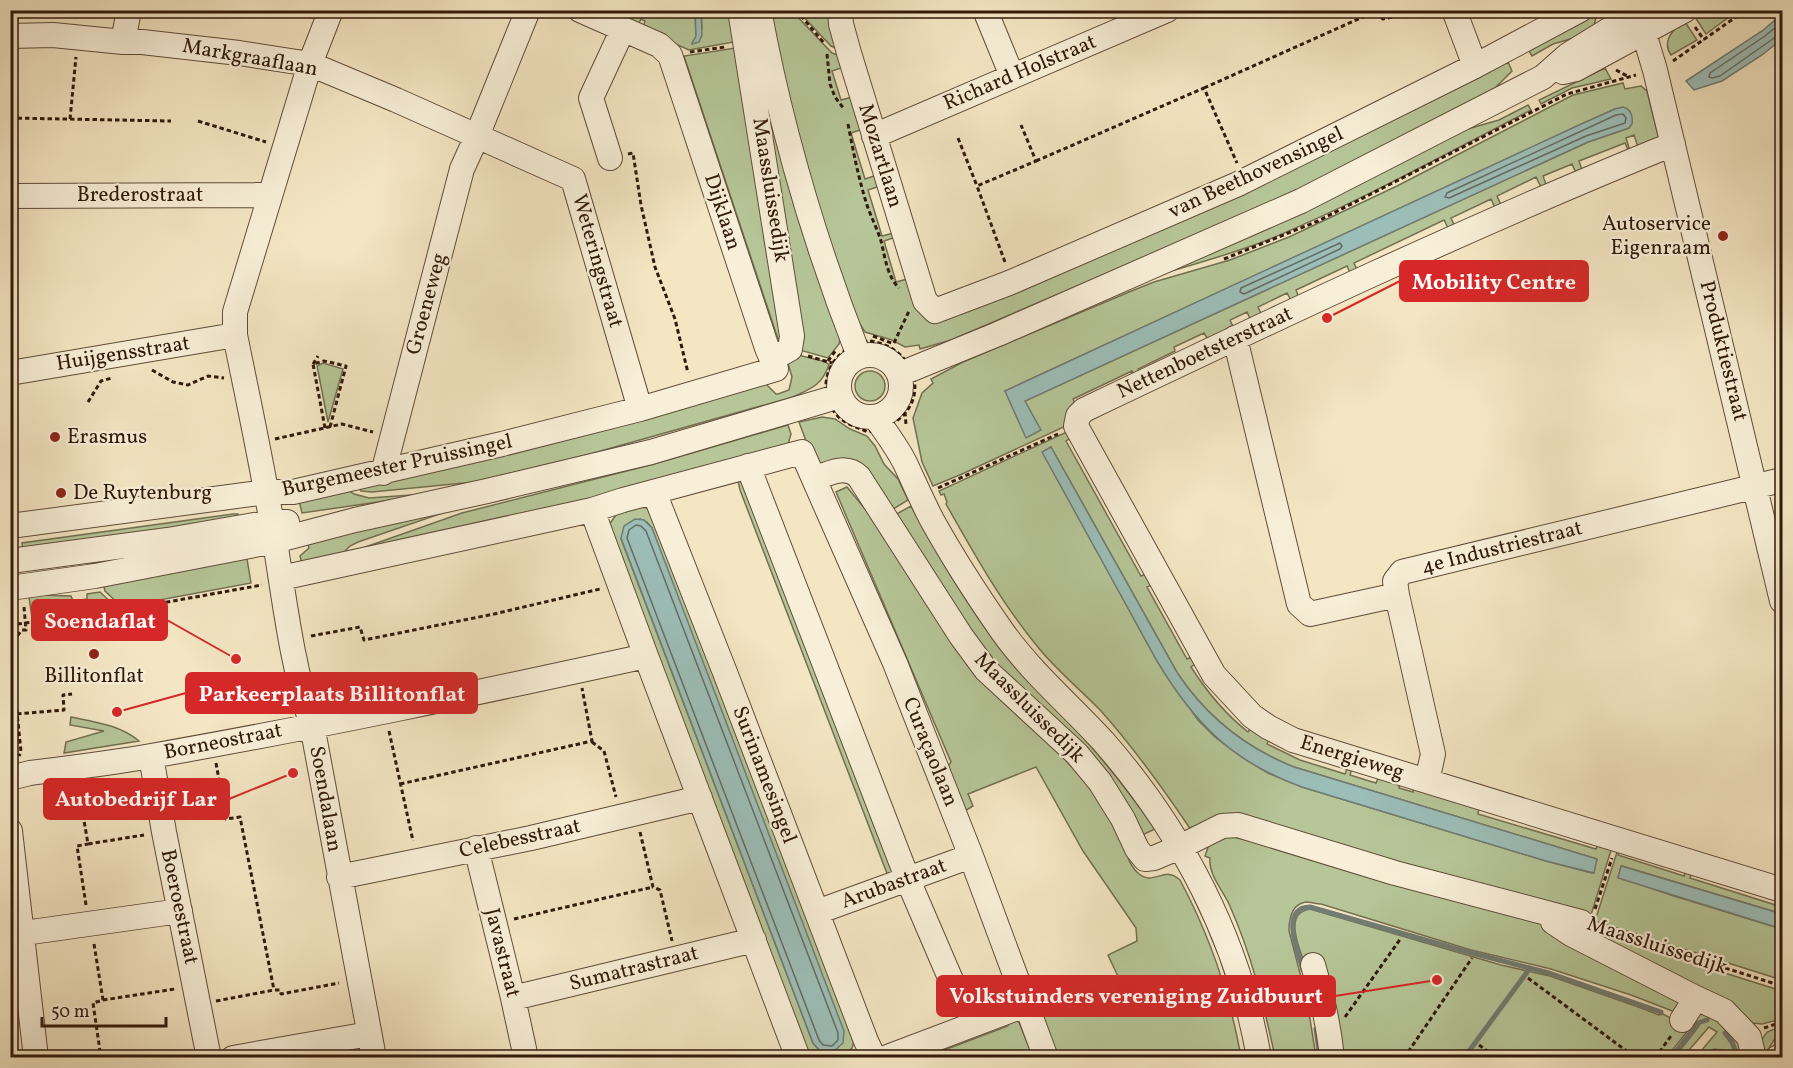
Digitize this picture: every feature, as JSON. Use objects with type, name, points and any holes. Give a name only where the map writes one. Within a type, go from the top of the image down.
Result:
[{"type":"street","points":[[123,42],[129,10]]},
{"type":"street","name":"Soendalaan","points":[[331,10],[310,64],[235,312],[236,335],[267,492],[291,640],[302,696],[312,725],[371,1046]]},
{"type":"street","name":"Groeneweg","points":[[383,473],[462,169],[528,10]]},
{"type":"street","points":[[580,10],[659,45],[670,55]]},
{"type":"street","name":"Maassluissedijk","points":[[741,10],[792,336],[790,349],[774,364]]},
{"type":"street","name":"Maassluissedijk","points":[[759,10],[768,59],[792,158],[827,268],[859,356]]},
{"type":"street","name":"Mozartlaan","points":[[840,10],[841,24],[874,136],[913,301]]},
{"type":"street","points":[[985,10],[1012,76]]},
{"type":"street","name":"Richard Holstraat","points":[[874,136],[1167,10]]},
{"type":"street","points":[[1454,10],[1475,66]]},
{"type":"street","name":"van Beethovensingel","points":[[913,301],[935,310],[1010,283],[1245,181],[1475,66],[1580,10]]},
{"type":"street","name":"van Beethovensingel","points":[[900,374],[1019,325],[1301,201],[1543,77],[1568,55],[1640,16],[1685,10]]},
{"type":"street","name":"Produktiestraat","points":[[1640,16],[1756,486],[1782,601]]},
{"type":"street","points":[[610,158],[591,98],[623,29]]},
{"type":"street","name":"Markgraaflaan","points":[[10,36],[53,35],[142,42],[310,64],[477,136]]},
{"type":"street","name":"Dijklaan","points":[[670,55],[774,364]]},
{"type":"street","name":"Weteringstraat","points":[[477,136],[573,179],[640,409]]},
{"type":"street","name":"Nettenboetsterstraat","points":[[1076,426],[1078,416],[1084,410],[1235,338],[1556,192],[1672,144]]},
{"type":"street","name":"Brederostraat","points":[[10,196],[270,195]]},
{"type":"street","name":"Huijgensstraat","points":[[10,372],[236,335]]},
{"type":"street","points":[[1235,338],[1299,604],[1310,614],[1396,595],[1434,753],[1427,781]]},
{"type":"street","points":[[859,356],[883,357],[890,361],[900,374],[901,394],[895,406],[882,414],[867,418],[854,413],[840,396],[840,377],[844,368],[859,356]]},
{"type":"street","name":"Burgemeester Pruissingel","points":[[10,526],[267,492],[293,492],[383,473],[640,409],[774,364]]},
{"type":"street","name":"Burgemeester Pruissingel","points":[[10,561],[168,540],[274,532],[356,520],[488,492],[651,452],[840,396]]},
{"type":"street","name":"Maassluissedijk","points":[[882,414],[901,438],[904,460],[918,491],[958,564],[1002,631],[1051,690],[1087,724],[1118,759],[1152,804],[1180,847]]},
{"type":"street","name":"Energieweg","points":[[1076,426],[1214,675],[1246,710],[1268,727],[1293,740],[1782,890]]},
{"type":"street","name":"Curaçaolaan","points":[[748,466],[802,452],[895,663],[971,856],[1046,1058]]},
{"type":"street","points":[[281,578],[592,510],[748,466],[908,880],[957,994]]},
{"type":"street","name":"Maassluissedijk","points":[[814,479],[840,470],[853,471],[859,477],[961,636],[986,670],[1077,754],[1095,775],[1145,859],[1154,858],[1180,847],[1221,826],[1238,825],[1395,873],[1530,909],[1588,916]]},
{"type":"street","name":"4e Industriestraat","points":[[1396,595],[1395,581],[1402,572],[1782,480]]},
{"type":"street","name":"Surinamesingel","points":[[654,492],[874,1058]]},
{"type":"street","points":[[592,510],[798,1058]]},
{"type":"street","name":"Burgemeester Pruissingel","points":[[16,598],[274,532]]},
{"type":"street","name":"Borneostraat","points":[[10,778],[151,756],[476,694],[646,656]]},
{"type":"street","name":"Boeroestraat","points":[[151,756],[209,1058]]},
{"type":"street","name":"Celebesstraat","points":[[339,877],[531,838],[700,798]]},
{"type":"street","points":[[10,831],[16,934],[36,1058]]},
{"type":"street","points":[[1180,847],[1203,888],[1229,946],[1247,1001],[1259,1058]]},
{"type":"street","name":"Javastraat","points":[[476,848],[526,1058]]},
{"type":"street","name":"Arubastraat","points":[[817,912],[971,856]]},
{"type":"street","name":"Maassluissedijk","points":[[1530,909],[1571,934],[1724,1011],[1752,1047]]},
{"type":"street","points":[[16,934],[180,911]]},
{"type":"street","name":"Sumatrastraat","points":[[513,998],[754,940]]},
{"type":"street","points":[[1313,965],[1322,998],[1331,1048]]},
{"type":"street","points":[[1682,1020],[1696,998]]},
{"type":"street","points":[[885,1058],[1025,1005]]},
{"type":"street","points":[[233,1058],[371,1046]]},
{"type":"street","points":[[1777,1058],[1782,1055]]},
{"type":"path","points":[[796,10],[826,45]]},
{"type":"path","points":[[977,186],[1374,12],[1383,19],[1427,10]]},
{"type":"path","points":[[1215,262],[1318,221],[1567,94],[1655,70],[1680,56],[1746,10]]},
{"type":"path","points":[[824,35],[830,84],[846,114]]},
{"type":"path","points":[[70,119],[78,38]]},
{"type":"path","points":[[670,55],[717,48]]},
{"type":"path","points":[[1204,88],[1245,181]]},
{"type":"path","points":[[10,117],[171,121]]},
{"type":"path","points":[[198,121],[284,149]]},
{"type":"path","points":[[848,121],[866,202],[882,243],[883,254],[894,283],[913,301],[892,348]]},
{"type":"path","points":[[1021,126],[1036,161]]},
{"type":"path","points":[[958,138],[1008,269],[1010,283]]},
{"type":"path","points":[[610,158],[633,153],[641,205],[655,267],[675,319],[690,381],[687,383],[690,394]]},
{"type":"path","points":[[802,354],[832,363]]},
{"type":"path","points":[[318,356],[314,364],[327,428]]},
{"type":"path","points":[[314,364],[324,361],[346,366],[327,428]]},
{"type":"path","points":[[150,369],[173,382],[188,385],[208,376],[227,378]]},
{"type":"path","points":[[88,402],[101,381],[116,375]]},
{"type":"path","points":[[258,446],[273,442],[273,440],[342,424],[392,437]]},
{"type":"path","points":[[963,476],[1076,426]]},
{"type":"path","points":[[10,624],[123,610],[265,584],[281,578]]},
{"type":"path","points":[[291,640],[360,627],[364,640],[494,614],[619,584]]},
{"type":"path","points":[[10,637],[17,636],[22,630],[26,630],[26,622],[16,598]]},
{"type":"path","points":[[10,624],[16,614],[16,598]]},
{"type":"path","points":[[10,642],[21,752]]},
{"type":"path","points":[[579,671],[592,741],[604,751],[653,887]]},
{"type":"path","points":[[18,714],[64,710],[63,695],[72,694]]},
{"type":"path","points":[[385,711],[417,861]]},
{"type":"path","points":[[400,784],[592,741]]},
{"type":"path","points":[[213,744],[226,819],[240,818],[274,990]]},
{"type":"path","points":[[75,767],[88,844]]},
{"type":"path","points":[[103,1000],[77,846],[164,832]]},
{"type":"path","points":[[1588,916],[1617,840]]},
{"type":"path","points":[[494,923],[653,887],[660,890],[676,958]]},
{"type":"path","name":"Maassluissedijk","points":[[1613,932],[1782,986]]},
{"type":"path","points":[[1331,1048],[1401,938]]},
{"type":"path","points":[[1404,1058],[1472,958]]},
{"type":"path","points":[[1528,978],[1636,1058]]},
{"type":"path","points":[[101,1058],[93,1003],[103,1000],[274,990],[280,990],[281,994],[358,979]]},
{"type":"path","points":[[1655,1058],[1682,1020]]},
{"type":"path","points":[[1479,1045],[1497,1058]]},
{"type":"green space","points":[[1711,10],[1737,11],[1706,34],[1695,17]]},
{"type":"green space","points":[[598,11],[695,11],[696,37],[693,44],[702,28],[701,11],[729,11],[734,42],[689,50],[642,29],[645,21],[641,19],[639,23]]},
{"type":"green space","points":[[753,11],[840,339],[839,344],[828,358],[796,349]]},
{"type":"green space","points":[[765,11],[792,11],[832,53],[841,56],[847,66],[832,71],[841,100],[856,96],[866,128],[851,133],[865,179],[880,174],[883,185],[868,190],[882,236],[898,232],[899,236],[884,241],[896,282],[911,278],[923,315],[1508,62],[1512,71],[1490,93],[1386,149],[1196,239],[1142,258],[951,340],[920,349],[919,345],[905,347],[892,340],[865,332],[844,299]]},
{"type":"green space","points":[[798,11],[834,11],[843,51],[831,46]]},
{"type":"green space","points":[[1597,13],[1593,30],[1588,34],[1553,44],[1532,56],[1529,51]]},
{"type":"green space","points":[[1683,19],[1697,40],[1671,55],[1667,45],[1668,40]]},
{"type":"green space","points":[[735,48],[782,338],[778,339],[684,56]]},
{"type":"green space","points":[[1605,68],[1611,79],[1572,88],[1541,104],[1539,100]]},
{"type":"green space","points":[[1623,83],[1625,89],[1641,86],[1647,91],[1659,139],[1639,150],[1634,135],[1626,138],[1631,154],[1625,143],[1579,161],[1583,173],[1577,175],[1572,164],[1543,176],[1547,187],[1542,189],[1536,177],[1497,196],[1502,207],[1496,210],[1491,199],[1451,218],[1456,229],[1450,232],[1444,220],[1354,263],[1359,274],[1352,277],[1347,266],[1296,290],[1300,301],[1293,304],[1287,293],[1258,307],[1263,318],[1252,323],[1247,312],[1230,320],[1235,331],[1209,341],[1204,333],[1174,347],[1175,351],[1138,369],[1140,374],[1135,376],[1132,371],[1073,399],[1075,404],[1068,425],[933,486],[922,462],[913,418],[922,393],[933,383],[931,379],[963,362],[1154,282],[1230,260],[1289,237],[1397,186],[1573,95]],"holes":[[[1623,108],[1629,128],[1588,142],[1025,401],[1005,391],[1615,109]]]},
{"type":"green space","points":[[1528,105],[1531,110],[1299,227],[1252,246],[1161,274],[1464,130],[1499,120]]},
{"type":"green space","points":[[798,355],[826,362],[829,365],[819,382],[793,397],[590,454],[474,482],[372,492],[361,491],[358,487],[766,384],[778,394],[789,390],[792,377],[788,363]]},
{"type":"green space","points":[[323,363],[343,369],[328,422],[317,366]]},
{"type":"green space","points":[[870,371],[881,375],[885,386],[881,397],[870,401],[859,397],[855,386],[859,375]]},
{"type":"green space","points":[[822,417],[835,419],[867,436],[884,464],[898,479],[908,500],[890,511],[813,460],[799,422]]},
{"type":"green space","points":[[788,425],[791,434],[787,448],[562,512],[354,551],[462,513],[654,464]]},
{"type":"green space","points":[[1069,431],[1072,437],[1066,441],[1141,576],[1148,573],[1154,584],[1147,587],[1187,659],[1194,656],[1197,663],[1191,667],[1210,694],[1231,717],[1248,732],[1252,726],[1270,738],[1267,744],[1300,760],[1345,774],[1348,766],[1352,768],[1350,775],[1376,783],[1379,776],[1400,783],[1399,788],[1413,792],[1414,788],[1479,807],[1478,814],[1596,849],[1599,843],[1612,847],[1590,918],[1189,827],[1113,725],[1052,663],[1011,612],[946,504],[944,494],[941,495],[939,491]],"holes":[[[1051,447],[1189,690],[1229,730],[1276,759],[1294,767],[1597,859],[1592,873],[1302,787],[1268,773],[1215,737],[1198,720],[1157,661],[1043,452]]]},
{"type":"green space","points":[[745,479],[896,873],[888,876],[740,490],[738,481]]},
{"type":"green space","points":[[847,487],[874,520],[959,653],[987,684],[1063,757],[1093,791],[1115,828],[1136,871],[1144,877],[1169,874],[1180,880],[1201,923],[1218,966],[1241,1057],[1055,1057],[1038,1015],[1122,985],[1108,955],[1137,941],[1136,928],[1083,851],[1036,767],[968,794],[973,806],[965,811],[948,766],[951,762],[836,492]]},
{"type":"green space","points":[[345,488],[354,494],[369,498],[440,493],[302,513],[298,496]]},
{"type":"green space","points":[[911,506],[959,589],[1000,648],[1098,755],[1155,829],[1138,837],[1006,681],[893,516]]},
{"type":"green space","points":[[460,507],[358,542],[350,546],[337,559],[303,568],[300,556],[309,548],[307,540]]},
{"type":"green space","points":[[640,507],[648,508],[855,1038],[852,1048],[843,1057],[812,1057],[804,1049],[608,526],[616,515]],"holes":[[[640,519],[652,528],[830,1052],[820,1051],[813,1043],[621,539]]]},
{"type":"green space","points":[[238,514],[239,522],[23,551],[22,543]]},
{"type":"green space","points":[[246,553],[251,583],[122,607],[105,591],[104,587],[138,574]]},
{"type":"green space","points":[[100,592],[114,607],[32,618],[29,597],[71,596],[73,601],[87,599],[87,594]]},
{"type":"green space","points":[[71,717],[124,731],[139,741],[64,753],[66,742],[104,731],[70,725]]},
{"type":"green space","points":[[1229,832],[1532,917],[1675,994],[1678,1004],[1675,1012],[1551,969],[1471,950],[1321,904],[1306,902],[1294,909],[1289,931],[1307,1000],[1316,1057],[1275,1057],[1244,941],[1229,904],[1213,876],[1210,858],[1205,856],[1209,844]]},
{"type":"green space","points":[[1618,849],[1620,850],[1618,855],[1684,876],[1686,870],[1692,872],[1690,878],[1782,907],[1782,914],[1622,866],[1618,877],[1782,929],[1782,980],[1595,921]]},
{"type":"green space","points":[[1310,909],[1501,965],[1550,976],[1659,1015],[1663,1014],[1690,1028],[1667,1057],[1324,1057],[1308,974],[1295,932],[1297,917]]},
{"type":"green space","points":[[1572,925],[1782,991],[1782,1019],[1762,1024],[1752,1023]]},
{"type":"green space","points":[[1703,1007],[1723,1018],[1748,1057],[1696,1057],[1717,1032],[1709,1027],[1683,1057],[1674,1058],[1699,1026],[1692,1025]]},
{"type":"green space","points":[[1012,1018],[1018,1020],[1033,1057],[923,1058],[1008,1026]]},
{"type":"green space","points":[[1782,1026],[1782,1040],[1774,1040],[1765,1055],[1761,1041],[1767,1032]]},
{"type":"water","points":[[695,11],[701,11],[702,35],[699,42],[692,44],[696,36]]},
{"type":"water","points":[[1782,14],[1782,39],[1762,55],[1722,81],[1694,90],[1686,81],[1762,31]]},
{"type":"water","points":[[1623,107],[1630,111],[1632,116],[1632,124],[1629,128],[1588,142],[1025,401],[1041,430],[1026,438],[1005,391],[1579,125]]},
{"type":"water","points":[[1051,447],[1178,674],[1189,690],[1229,730],[1244,741],[1294,767],[1597,859],[1594,873],[1546,861],[1302,787],[1255,765],[1217,738],[1185,703],[1157,661],[1042,452]]},
{"type":"water","points":[[635,519],[644,520],[652,528],[844,1031],[843,1043],[833,1052],[820,1051],[813,1043],[621,538],[624,526]]},
{"type":"water","points":[[1621,866],[1782,914],[1782,929],[1618,878]]},
{"type":"water","points":[[1714,1049],[1723,1050],[1732,1057],[1702,1057]]},
{"type":"waterway","points":[[1303,970],[1294,940],[1293,924],[1298,911],[1310,907],[1549,973],[1661,1012]]},
{"type":"waterway","points":[[1464,1058],[1530,968]]},
{"type":"waterway","points":[[1671,1058],[1698,1023],[1707,1020]]},
{"type":"waterway","points":[[1316,1029],[1320,1058]]},
{"type":"waterway","points":[[1725,1033],[1732,1042],[1738,1058]]},
{"type":"place","name":"Autoservice Eigenraam","points":[[1723,236]]},
{"type":"place","name":"Mobility Centre","points":[[1327,318]]},
{"type":"place","name":"Erasmus","points":[[55,437]]},
{"type":"place","name":"De Ruytenburg","points":[[61,493]]},
{"type":"place","name":"Billitonflat","points":[[94,654]]},
{"type":"place","name":"Soendaflat","points":[[236,659]]},
{"type":"place","name":"Parkeerplaats Billitonflat","points":[[117,712]]},
{"type":"place","name":"Autobedrijf Lar","points":[[293,773]]},
{"type":"place","name":"Volkstuinders vereniging Zuidbuurt","points":[[1437,980]]}]
